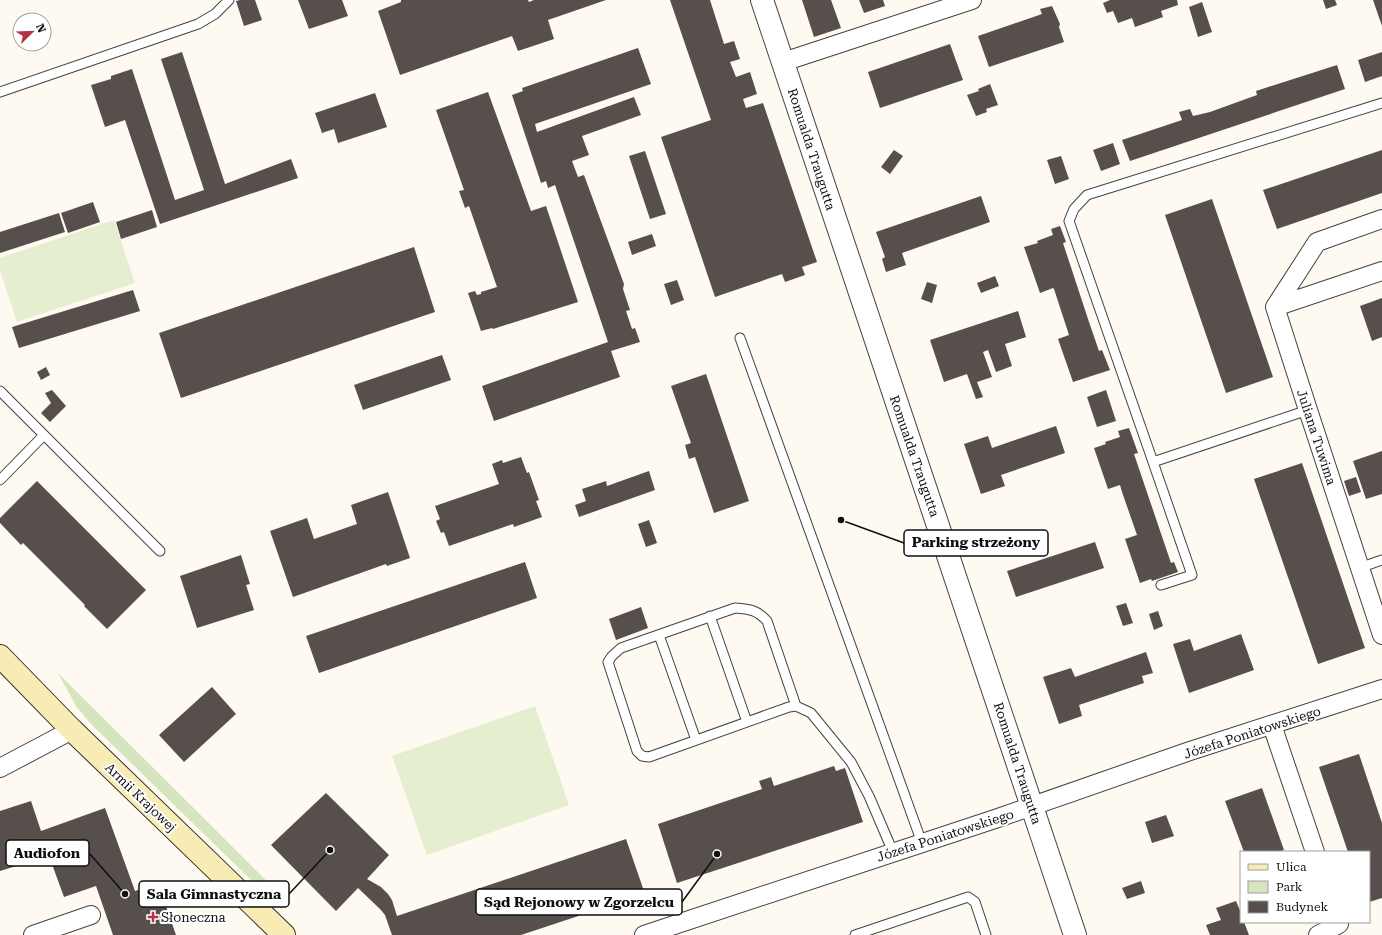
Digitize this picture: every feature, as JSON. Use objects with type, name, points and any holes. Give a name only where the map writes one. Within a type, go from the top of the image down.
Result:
[{"type":"main road","name":"Armii Krajowej","points":[[0,656],[72,730],[284,935]]},
{"type":"street","name":"Romualda Traugutta","points":[[762,0],[1075,935]]},
{"type":"street","points":[[783,62],[972,0]]},
{"type":"street","points":[[1275,306],[1317,242],[1382,219]]},
{"type":"street","points":[[1275,306],[1382,271]]},
{"type":"street","name":"Juliana Tuwima","points":[[1275,306],[1382,635]]},
{"type":"street","name":"Józefa Poniatowskiego","points":[[644,935],[1382,689]]},
{"type":"street","points":[[1272,725],[1314,851]]},
{"type":"street","points":[[0,768],[72,730]]},
{"type":"street","points":[[33,935],[91,915]]},
{"type":"street","points":[[1318,935],[1338,923]]},
{"type":"lane","points":[[0,92],[198,24],[215,14],[229,0]]},
{"type":"lane","points":[[1161,585],[1192,575],[1069,221],[1074,209],[1087,195],[1382,102]]},
{"type":"lane","points":[[740,338],[922,843]]},
{"type":"lane","points":[[0,391],[160,551]]},
{"type":"lane","points":[[1153,462],[1308,410]]},
{"type":"lane","points":[[0,480],[44,436]]},
{"type":"lane","points":[[1360,568],[1382,560]]},
{"type":"lane","points":[[796,706],[767,621],[759,613],[748,609],[735,608],[621,648],[608,662],[637,751],[642,756],[649,757],[789,707],[796,706],[811,713],[851,762],[869,796],[893,852]]},
{"type":"lane","points":[[710,616],[747,722]]},
{"type":"lane","points":[[658,635],[696,740]]},
{"type":"lane","points":[[855,935],[968,897],[975,902],[986,935]]},
{"type":"green space","points":[[114,220],[135,283],[17,322],[0,271],[0,258]]},
{"type":"green space","points":[[58,673],[288,902],[281,909],[91,724],[76,706]]},
{"type":"green space","points":[[535,706],[569,805],[427,855],[392,756]]},
{"type":"building","points":[[255,0],[262,20],[244,26],[236,1]]},
{"type":"building","points":[[298,0],[342,0],[348,16],[309,29]]},
{"type":"building","points":[[401,0],[528,0],[529,2],[534,0],[606,0],[548,20],[554,39],[518,51],[512,36],[400,75],[378,11],[401,2]]},
{"type":"building","points":[[670,0],[710,0],[724,44],[734,41],[740,59],[730,62],[736,77],[750,72],[757,94],[743,99],[746,108],[763,103],[817,262],[802,267],[805,275],[785,282],[782,274],[715,297],[661,137],[711,120]]},
{"type":"building","points":[[802,0],[831,0],[841,28],[814,37]]},
{"type":"building","points":[[859,0],[883,0],[885,6],[864,13]]},
{"type":"building","points":[[1110,0],[1177,0],[1178,5],[1161,11],[1163,17],[1135,27],[1132,18],[1118,23],[1113,11],[1107,13],[1103,3]]},
{"type":"building","points":[[1323,0],[1335,0],[1337,5],[1326,9]]},
{"type":"building","points":[[1373,0],[1382,0],[1382,26]]},
{"type":"building","points":[[1202,2],[1212,32],[1198,37],[1189,7]]},
{"type":"building","points":[[1052,6],[1060,24],[1059,27],[1064,42],[989,67],[978,36],[1042,14],[1040,9]]},
{"type":"building","points":[[950,44],[963,80],[880,108],[868,72]]},
{"type":"building","points":[[638,48],[651,84],[535,124],[537,132],[634,97],[641,115],[582,136],[589,155],[572,161],[578,177],[584,175],[624,284],[623,289],[630,310],[626,311],[632,329],[635,328],[640,342],[611,351],[620,377],[494,421],[482,386],[608,342],[555,185],[548,188],[546,181],[541,183],[512,95],[523,91],[522,88]]},
{"type":"building","points":[[182,52],[225,184],[291,159],[298,178],[160,224],[125,120],[105,127],[91,85],[111,79],[111,76],[132,69],[175,200],[204,190],[161,59]]},
{"type":"building","points":[[1382,52],[1382,76],[1365,82],[1358,60]]},
{"type":"building","points":[[1337,65],[1345,89],[1130,161],[1122,140],[1182,120],[1179,112],[1190,109],[1193,116],[1210,112],[1257,95],[1256,91]]},
{"type":"building","points":[[990,84],[998,105],[986,109],[987,112],[976,116],[967,95],[979,91],[978,89]]},
{"type":"building","points":[[488,92],[531,211],[546,206],[578,302],[493,329],[481,331],[468,293],[475,291],[477,295],[481,294],[481,292],[497,287],[469,206],[465,208],[459,191],[464,190],[436,110]]},
{"type":"building","points":[[375,93],[387,127],[338,143],[334,129],[322,133],[315,113]]},
{"type":"building","points":[[1113,143],[1120,164],[1101,171],[1093,150]]},
{"type":"building","points":[[894,150],[903,156],[890,174],[881,167]]},
{"type":"building","points":[[1382,150],[1382,193],[1277,229],[1263,190]]},
{"type":"building","points":[[645,151],[666,214],[650,219],[629,156]]},
{"type":"building","points":[[1061,156],[1069,179],[1055,184],[1047,160]]},
{"type":"building","points":[[981,196],[990,222],[902,253],[906,265],[886,272],[882,259],[885,257],[876,232]]},
{"type":"building","points":[[1212,199],[1273,377],[1226,393],[1165,215]]},
{"type":"building","points":[[93,202],[100,222],[68,233],[61,213]]},
{"type":"building","points":[[152,210],[157,227],[121,239],[116,222]]},
{"type":"building","points":[[59,213],[65,232],[0,253],[0,232]]},
{"type":"building","points":[[1060,226],[1066,242],[1063,243],[1099,351],[1102,350],[1110,370],[1073,382],[1058,339],[1069,335],[1054,289],[1053,288],[1040,293],[1024,247],[1038,243],[1037,241],[1053,235],[1051,229]]},
{"type":"building","points":[[652,234],[656,246],[632,255],[628,242]]},
{"type":"building","points":[[414,247],[435,312],[181,398],[159,333]]},
{"type":"building","points":[[995,276],[999,286],[981,293],[977,283]]},
{"type":"building","points":[[677,280],[684,300],[671,305],[664,284]]},
{"type":"building","points":[[927,282],[937,285],[932,303],[921,299]]},
{"type":"building","points":[[133,290],[140,311],[19,348],[12,327]]},
{"type":"building","points":[[1382,298],[1382,337],[1372,341],[1360,306]]},
{"type":"building","points":[[1018,311],[1026,337],[1005,344],[1012,366],[996,372],[988,350],[983,352],[992,377],[977,382],[983,397],[976,399],[967,374],[944,382],[930,340]]},
{"type":"building","points":[[442,355],[451,380],[363,410],[354,385]]},
{"type":"building","points":[[46,367],[50,375],[41,380],[37,372]]},
{"type":"building","points":[[706,374],[749,501],[714,513],[695,457],[689,459],[685,445],[691,443],[671,386]]},
{"type":"building","points":[[52,390],[66,406],[50,422],[41,413],[51,403],[45,393]]},
{"type":"building","points":[[1106,390],[1116,421],[1097,427],[1087,397]]},
{"type":"building","points":[[1056,426],[1065,453],[1001,475],[1005,486],[981,494],[964,444],[988,436],[992,448]]},
{"type":"building","points":[[1129,428],[1138,453],[1134,454],[1171,563],[1174,562],[1178,572],[1152,581],[1151,579],[1140,583],[1125,539],[1137,535],[1120,485],[1108,489],[1094,448],[1106,444],[1105,442],[1120,437],[1118,431]]},
{"type":"building","points":[[1382,451],[1382,494],[1366,499],[1353,461]]},
{"type":"building","points":[[521,457],[527,473],[529,472],[539,500],[536,501],[542,517],[514,527],[513,524],[449,546],[444,532],[441,533],[436,521],[440,519],[435,506],[499,484],[492,464],[502,460],[503,463]]},
{"type":"building","points":[[1302,463],[1365,648],[1318,664],[1254,479]]},
{"type":"building","points":[[649,471],[655,490],[579,517],[575,505],[586,501],[582,489],[606,481],[607,486]]},
{"type":"building","points":[[1356,477],[1361,492],[1349,496],[1344,481]]},
{"type":"building","points":[[37,481],[146,590],[107,629],[23,543],[21,545],[0,523],[0,518]]},
{"type":"building","points":[[388,492],[410,558],[387,566],[386,564],[293,597],[270,531],[307,518],[314,539],[357,524],[351,505]]},
{"type":"building","points":[[649,520],[657,543],[646,547],[638,524]]},
{"type":"building","points":[[1095,542],[1104,568],[1016,597],[1007,571]]},
{"type":"building","points":[[241,555],[250,584],[246,585],[254,610],[197,628],[180,576]]},
{"type":"building","points":[[525,562],[537,598],[319,673],[306,636]]},
{"type":"building","points":[[1126,603],[1133,623],[1123,626],[1116,606]]},
{"type":"building","points":[[641,607],[648,628],[616,640],[609,619]]},
{"type":"building","points":[[1158,611],[1163,626],[1154,630],[1149,614]]},
{"type":"building","points":[[1241,634],[1254,670],[1189,693],[1173,644],[1190,639],[1194,651]]},
{"type":"building","points":[[1146,652],[1153,673],[1142,676],[1144,683],[1079,705],[1082,716],[1059,724],[1043,677],[1071,668],[1075,677]]},
{"type":"building","points":[[212,687],[236,714],[184,762],[159,735]]},
{"type":"building","points":[[1359,754],[1382,823],[1382,898],[1370,902],[1370,851],[1348,851],[1319,767]]},
{"type":"building","points":[[834,766],[836,771],[845,768],[863,822],[677,883],[658,824],[762,789],[759,781],[771,777],[774,786]]},
{"type":"building","points":[[1262,788],[1284,850],[1244,851],[1225,801]]},
{"type":"building","points":[[326,793],[389,855],[367,879],[381,887],[388,894],[392,900],[397,916],[626,839],[645,894],[521,935],[392,935],[385,915],[358,888],[336,911],[271,845]]},
{"type":"building","points":[[31,801],[41,831],[105,808],[135,891],[158,883],[176,935],[113,935],[96,886],[64,897],[49,856],[0,871],[0,811]]},
{"type":"building","points":[[1166,815],[1174,836],[1152,843],[1145,822]]},
{"type":"building","points":[[1141,881],[1145,893],[1127,899],[1122,888]]},
{"type":"building","points":[[1236,901],[1240,911],[1240,923],[1244,923],[1249,935],[1210,935],[1206,925],[1221,920],[1216,908]]},
{"type":"place","name":"Parking strzeżony","points":[[841,520]]},
{"type":"place","name":"Sala Gimnastyczna","points":[[330,850]]},
{"type":"place","name":"Sąd Rejonowy w Zgorzelcu","points":[[717,854]]},
{"type":"place","name":"Audiofon","points":[[125,894]]},
{"type":"place","name":"Słoneczna","points":[[153,917]]}]
